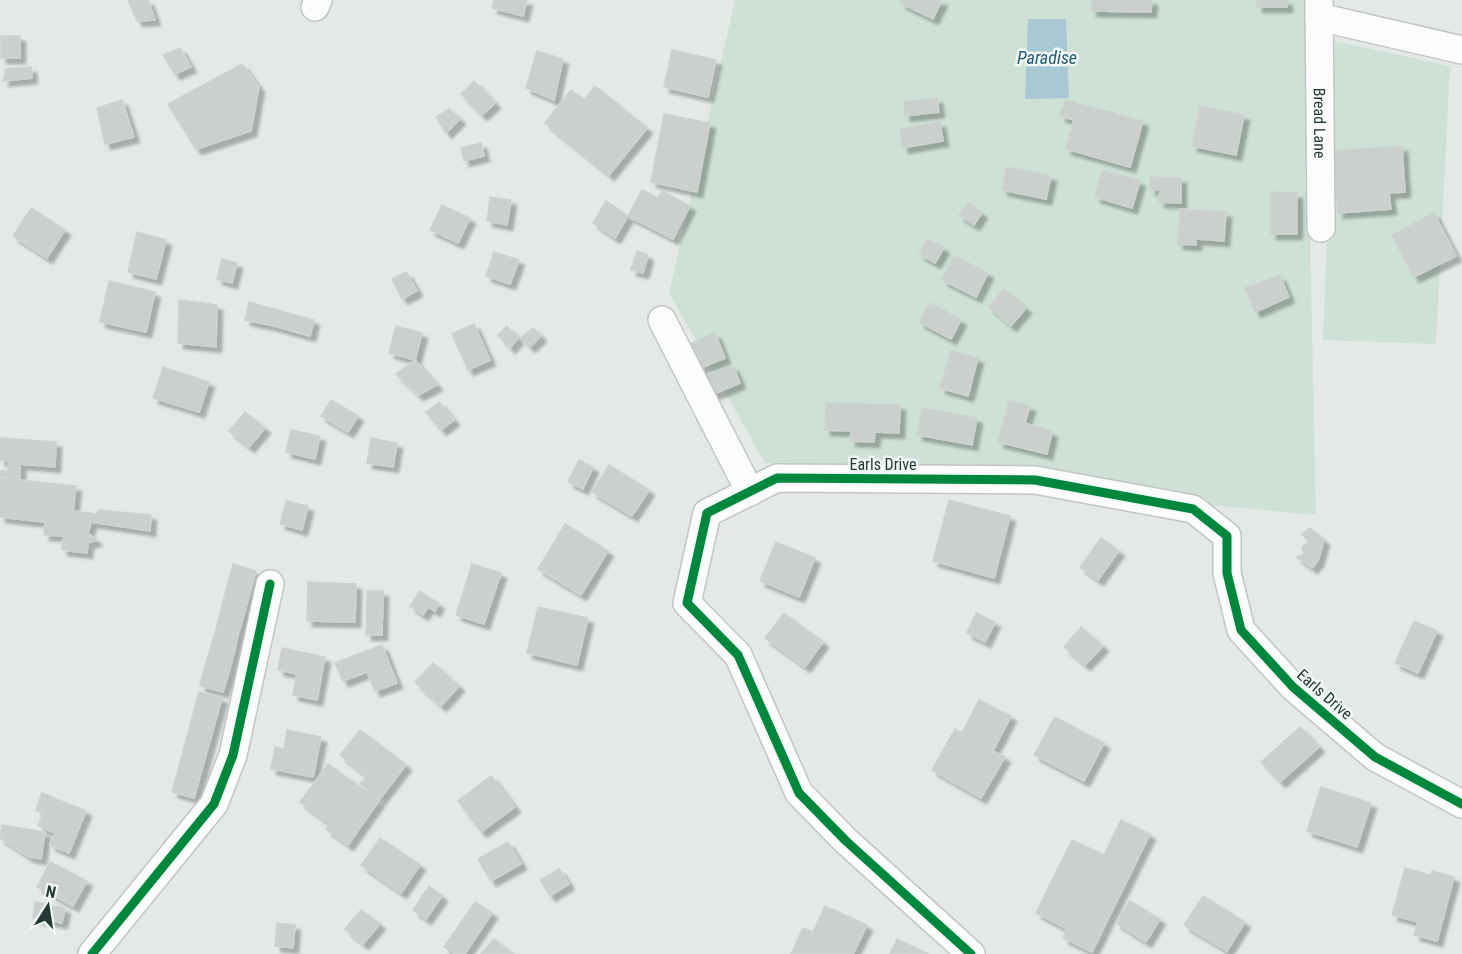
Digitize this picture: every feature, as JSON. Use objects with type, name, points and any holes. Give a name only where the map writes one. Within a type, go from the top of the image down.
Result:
[{"type":"street","name":"Bread Lane","points":[[1321,228],[1319,9],[1462,50]]},
{"type":"street","points":[[662,320],[750,492]]},
{"type":"street","name":"Earls Drive","points":[[971,954],[846,841],[799,793],[738,655],[687,603],[707,513],[777,478],[1035,480],[1193,509],[1227,536],[1227,573],[1241,630],[1293,687],[1375,757],[1462,804]]},
{"type":"street","points":[[92,954],[214,804],[233,755],[270,584]]},
{"type":"green space","points":[[735,0],[1305,0],[1316,515],[765,463],[669,293]]},
{"type":"green space","points":[[1334,41],[1450,66],[1436,344],[1323,340]]},
{"type":"water","name":"Paradise","points":[[1028,19],[1066,19],[1069,98],[1025,99]]},
{"type":"building","points":[[128,0],[148,0],[155,20],[137,21]]},
{"type":"building","points":[[494,0],[527,0],[523,16],[492,8]]},
{"type":"building","points":[[902,0],[942,0],[933,19],[900,3]]},
{"type":"building","points":[[1092,0],[1152,0],[1151,12],[1091,11]]},
{"type":"building","points":[[1257,0],[1287,0],[1287,7],[1257,7]]},
{"type":"building","points":[[1,36],[20,36],[20,58],[1,58]]},
{"type":"building","points":[[180,48],[191,67],[175,74],[163,55]]},
{"type":"building","points":[[672,50],[716,60],[708,97],[664,87]]},
{"type":"building","points":[[537,51],[563,59],[554,100],[526,88]]},
{"type":"building","points":[[242,64],[259,87],[251,131],[196,149],[168,104]]},
{"type":"building","points":[[31,67],[32,78],[3,81],[6,69]]},
{"type":"building","points":[[474,81],[495,103],[482,115],[461,94]]},
{"type":"building","points":[[595,86],[647,128],[609,175],[545,123],[571,90],[584,100]]},
{"type":"building","points":[[937,98],[939,112],[905,116],[904,102]]},
{"type":"building","points":[[122,100],[134,137],[105,144],[97,108]]},
{"type":"building","points":[[1065,100],[1143,121],[1130,167],[1066,149],[1074,120],[1060,116]]},
{"type":"building","points":[[1200,106],[1244,115],[1236,155],[1192,146]]},
{"type":"building","points":[[449,109],[460,119],[446,133],[436,117]]},
{"type":"building","points":[[664,114],[710,123],[697,192],[651,182]]},
{"type":"building","points":[[940,122],[943,141],[903,148],[900,129]]},
{"type":"building","points":[[481,143],[484,156],[464,161],[461,148]]},
{"type":"building","points":[[1402,146],[1405,192],[1389,193],[1391,209],[1338,213],[1333,151]]},
{"type":"building","points":[[1007,167],[1051,176],[1046,199],[1002,190]]},
{"type":"building","points":[[1103,170],[1140,181],[1132,208],[1095,197]]},
{"type":"building","points":[[1151,177],[1181,178],[1181,203],[1159,202],[1160,190],[1150,190]]},
{"type":"building","points":[[642,190],[658,198],[662,191],[690,206],[673,239],[628,216]]},
{"type":"building","points":[[1271,192],[1297,193],[1297,234],[1271,234]]},
{"type":"building","points":[[490,197],[511,200],[507,225],[487,221]]},
{"type":"building","points":[[606,201],[628,216],[615,238],[593,223]]},
{"type":"building","points":[[968,203],[982,213],[974,225],[959,215]]},
{"type":"building","points":[[442,205],[470,218],[458,243],[430,230]]},
{"type":"building","points":[[31,208],[65,230],[47,258],[13,236]]},
{"type":"building","points":[[1180,209],[1226,212],[1224,241],[1196,239],[1196,245],[1178,244]]},
{"type":"building","points":[[1434,213],[1456,256],[1414,277],[1392,235]]},
{"type":"building","points":[[137,232],[166,240],[156,279],[128,272]]},
{"type":"building","points":[[928,239],[944,248],[935,263],[919,254]]},
{"type":"building","points":[[637,251],[648,255],[643,273],[631,270]]},
{"type":"building","points":[[494,252],[519,260],[510,284],[486,276]]},
{"type":"building","points":[[954,256],[988,273],[976,297],[942,280]]},
{"type":"building","points":[[222,259],[237,263],[232,283],[217,279]]},
{"type":"building","points":[[406,272],[417,291],[402,299],[392,279]]},
{"type":"building","points":[[1280,276],[1289,297],[1255,312],[1245,288]]},
{"type":"building","points":[[109,281],[155,292],[146,332],[100,322]]},
{"type":"building","points":[[1004,289],[1026,308],[1011,326],[989,307]]},
{"type":"building","points":[[179,300],[217,305],[216,347],[178,343]]},
{"type":"building","points":[[249,302],[274,309],[270,325],[245,320]]},
{"type":"building","points":[[930,303],[961,320],[951,339],[919,322]]},
{"type":"building","points":[[274,309],[314,320],[310,336],[270,325]]},
{"type":"building","points":[[474,324],[490,360],[468,370],[452,334]]},
{"type":"building","points":[[396,326],[422,333],[415,360],[389,353]]},
{"type":"building","points":[[507,326],[518,338],[510,348],[498,335]]},
{"type":"building","points":[[533,328],[541,336],[530,347],[521,338]]},
{"type":"building","points":[[715,333],[725,358],[698,369],[688,345]]},
{"type":"building","points":[[951,351],[978,358],[968,396],[940,388]]},
{"type":"building","points":[[415,360],[437,385],[418,395],[396,374]]},
{"type":"building","points":[[733,366],[740,383],[711,395],[703,377]]},
{"type":"building","points":[[163,367],[209,382],[199,412],[153,398]]},
{"type":"building","points":[[331,400],[358,416],[348,432],[321,416]]},
{"type":"building","points":[[1009,401],[1030,406],[1025,423],[1052,432],[1047,454],[998,442]]},
{"type":"building","points":[[439,402],[454,420],[441,430],[426,412]]},
{"type":"building","points":[[826,403],[900,405],[899,433],[875,432],[874,442],[850,441],[851,431],[825,430]]},
{"type":"building","points":[[922,408],[977,418],[972,445],[917,435]]},
{"type":"building","points":[[245,412],[265,428],[249,447],[229,431]]},
{"type":"building","points":[[291,430],[320,436],[315,459],[286,452]]},
{"type":"building","points":[[0,438],[56,442],[55,467],[20,464],[20,478],[0,476],[0,471],[8,471],[8,461],[0,460]]},
{"type":"building","points":[[371,438],[397,443],[393,467],[367,463]]},
{"type":"building","points":[[579,460],[593,467],[583,489],[568,482]]},
{"type":"building","points":[[609,465],[649,490],[632,516],[592,492]]},
{"type":"building","points":[[0,478],[76,486],[73,511],[97,514],[98,510],[151,515],[150,531],[91,522],[88,533],[97,540],[88,543],[87,553],[62,550],[63,536],[44,535],[45,522],[0,517]]},
{"type":"building","points":[[949,500],[1010,516],[994,578],[933,561]]},
{"type":"building","points":[[286,501],[308,506],[302,530],[280,524]]},
{"type":"building","points":[[565,524],[608,551],[581,595],[538,569]]},
{"type":"building","points":[[1310,528],[1324,540],[1318,561],[1312,568],[1296,557],[1304,554],[1302,547],[1309,542],[1302,534]]},
{"type":"building","points":[[1101,538],[1119,551],[1098,580],[1080,567]]},
{"type":"building","points":[[776,542],[815,558],[799,597],[760,581]]},
{"type":"building","points":[[233,564],[256,571],[244,615],[221,609]]},
{"type":"building","points":[[472,564],[501,573],[484,624],[456,615]]},
{"type":"building","points":[[308,582],[356,584],[355,622],[307,621]]},
{"type":"building","points":[[367,591],[383,591],[382,635],[366,635]]},
{"type":"building","points":[[420,591],[439,604],[435,611],[428,607],[423,615],[410,606]]},
{"type":"building","points":[[538,607],[588,618],[577,665],[527,653]]},
{"type":"building","points":[[221,609],[244,615],[238,635],[216,629]]},
{"type":"building","points":[[784,613],[823,642],[805,667],[765,638]]},
{"type":"building","points":[[976,613],[995,622],[985,642],[967,633]]},
{"type":"building","points":[[1414,621],[1437,631],[1418,673],[1395,663]]},
{"type":"building","points":[[1081,627],[1103,646],[1085,665],[1064,647]]},
{"type":"building","points":[[216,629],[238,635],[233,657],[210,650]]},
{"type":"building","points":[[382,645],[397,683],[375,691],[367,672],[343,681],[335,663]]},
{"type":"building","points":[[282,648],[325,657],[317,700],[293,695],[297,674],[278,670]]},
{"type":"building","points":[[210,650],[233,657],[229,672],[205,665]]},
{"type":"building","points":[[433,663],[459,686],[441,706],[415,682]]},
{"type":"building","points":[[205,665],[229,672],[223,692],[200,686]]},
{"type":"building","points":[[199,692],[222,698],[194,798],[172,792]]},
{"type":"building","points":[[979,700],[1011,716],[993,751],[1005,757],[981,798],[932,770],[955,729],[962,733]]},
{"type":"building","points":[[1055,717],[1104,743],[1084,781],[1034,755]]},
{"type":"building","points":[[1300,727],[1319,747],[1280,782],[1261,762]]},
{"type":"building","points":[[287,730],[321,737],[313,777],[271,769],[275,747],[284,749]]},
{"type":"building","points":[[360,730],[406,765],[380,799],[360,784],[367,776],[340,755]]},
{"type":"building","points":[[328,764],[379,801],[348,845],[326,829],[330,824],[300,802]]},
{"type":"building","points":[[491,776],[515,807],[481,832],[458,801]]},
{"type":"building","points":[[1321,787],[1371,803],[1357,847],[1307,831]]},
{"type":"building","points":[[42,793],[86,811],[69,853],[50,845],[55,833],[38,826],[43,813],[36,810]]},
{"type":"building","points":[[1121,820],[1150,834],[1092,952],[1063,938],[1067,929],[1036,913],[1072,840],[1104,855]]},
{"type":"building","points":[[2,825],[45,832],[41,859],[29,857],[0,838]]},
{"type":"building","points":[[380,838],[420,865],[401,893],[361,865]]},
{"type":"building","points":[[508,842],[521,864],[491,881],[478,859]]},
{"type":"building","points":[[50,862],[87,881],[73,906],[37,887]]},
{"type":"building","points":[[1405,868],[1431,875],[1432,871],[1454,877],[1437,941],[1414,935],[1418,922],[1392,915]]},
{"type":"building","points":[[559,869],[569,884],[550,896],[540,880]]},
{"type":"building","points":[[429,886],[442,896],[426,919],[413,910]]},
{"type":"building","points":[[1203,896],[1245,922],[1227,951],[1184,925]]},
{"type":"building","points":[[1130,901],[1160,919],[1146,942],[1116,923]]},
{"type":"building","points":[[35,902],[65,908],[62,923],[33,918]]},
{"type":"building","points":[[475,902],[492,913],[465,954],[455,954],[444,947]]},
{"type":"building","points":[[825,906],[867,925],[853,954],[791,954],[803,928],[813,932]]},
{"type":"building","points":[[361,910],[380,924],[363,944],[345,929]]},
{"type":"building","points":[[277,923],[295,925],[293,948],[275,946]]},
{"type":"building","points":[[494,939],[513,954],[481,954]]},
{"type":"building","points":[[897,939],[928,954],[890,954]]},
{"type":"cycle path","points":[[971,954],[846,841],[799,793],[738,655],[687,603],[707,513],[777,478],[1035,480],[1193,509],[1227,536],[1227,573],[1241,630],[1293,687],[1375,757],[1462,804]]},
{"type":"cycle path","points":[[92,954],[214,804],[233,755],[270,584]]}]
